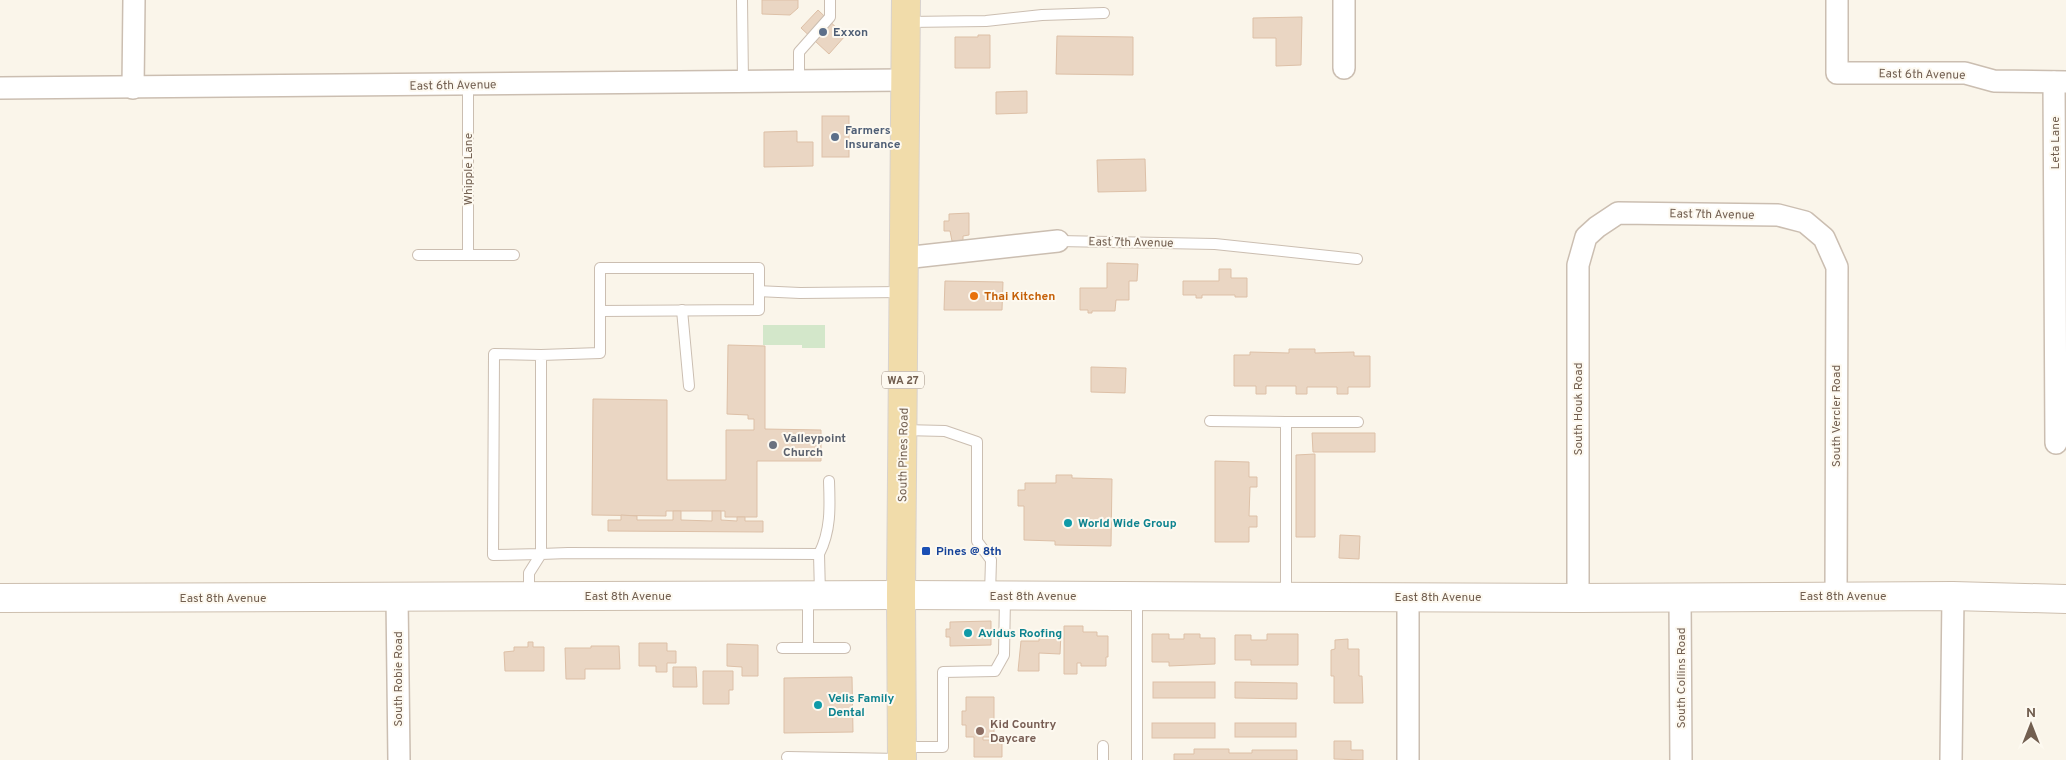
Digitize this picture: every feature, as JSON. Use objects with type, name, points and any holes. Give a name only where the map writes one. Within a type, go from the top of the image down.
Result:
[{"type":"main road","name":"South Pines Road","points":[[902,755],[901,595],[906,11]]},
{"type":"street","points":[[133,88],[134,0]]},
{"type":"street","points":[[1344,0],[1344,68]]},
{"type":"street","name":"East 6th Avenue","points":[[1837,0],[1837,73],[1965,73],[1994,81],[2060,82]]},
{"type":"street","name":"East 6th Avenue","points":[[0,88],[905,80]]},
{"type":"street","name":"Leta Lane","points":[[2056,443],[2060,82]]},
{"type":"street","name":"East 7th Avenue","points":[[1597,226],[1618,213],[1778,215],[1805,222],[1824,238]]},
{"type":"street","name":"South Houk Road","points":[[1578,598],[1578,265],[1586,237],[1597,226]]},
{"type":"street","name":"South Vercler Road","points":[[1824,238],[1837,267],[1836,596]]},
{"type":"street","name":"East 7th Avenue","points":[[904,258],[1058,240]]},
{"type":"street","name":"East 8th Avenue","points":[[0,598],[901,595],[1578,598],[1953,596],[2066,598]]},
{"type":"street","points":[[1951,760],[1953,596]]},
{"type":"street","name":"South Robie Road","points":[[398,597],[398,760]]},
{"type":"street","points":[[1408,597],[1408,760]]},
{"type":"street","name":"South Collins Road","points":[[1680,597],[1681,760]]},
{"type":"lane","points":[[742,0],[742,82]]},
{"type":"lane","points":[[799,82],[799,52],[830,17],[830,0]]},
{"type":"lane","points":[[906,11],[986,21],[1042,15],[1104,13]]},
{"type":"lane","name":"Whipple Lane","points":[[468,84],[468,254]]},
{"type":"lane","name":"East 7th Avenue","points":[[1058,240],[1215,244],[1357,258]]},
{"type":"lane","points":[[418,254],[514,254]]},
{"type":"lane","points":[[600,311],[759,310],[758,268],[600,268],[600,311],[600,353],[494,354],[493,554],[818,554]]},
{"type":"lane","points":[[759,291],[800,293],[904,292]]},
{"type":"lane","points":[[682,310],[689,386]]},
{"type":"lane","points":[[529,597],[529,573],[541,554],[541,355]]},
{"type":"lane","points":[[1210,421],[1358,422]]},
{"type":"lane","points":[[1286,422],[1286,597]]},
{"type":"lane","points":[[787,757],[902,755],[943,748],[943,672],[995,671],[1004,655],[998,596],[991,560],[977,541],[977,442],[945,431],[903,430]]},
{"type":"lane","points":[[808,648],[818,554],[826,541],[828,527],[829,481]]},
{"type":"lane","points":[[1137,596],[1137,760]]},
{"type":"lane","points":[[782,648],[845,648]]},
{"type":"lane","points":[[1103,746],[1103,760]]},
{"type":"green space","points":[[763,325],[825,325],[825,348],[802,348],[802,345],[763,345]]},
{"type":"building","points":[[762,0],[798,0],[798,8],[790,15],[762,14]]},
{"type":"building","name":"Exxon","points":[[818,10],[845,36],[829,54],[801,28]]},
{"type":"building","points":[[1302,17],[1301,65],[1276,66],[1276,38],[1253,38],[1253,18]]},
{"type":"building","points":[[978,35],[990,35],[990,68],[955,68],[955,37],[978,37]]},
{"type":"building","points":[[1057,36],[1133,37],[1133,75],[1056,74]]},
{"type":"building","points":[[1027,91],[1027,113],[996,114],[996,92]]},
{"type":"building","name":"Farmers Insurance","points":[[822,116],[849,116],[849,157],[822,157]]},
{"type":"building","points":[[797,131],[797,142],[813,142],[813,166],[764,167],[764,132]]},
{"type":"building","points":[[1145,159],[1146,191],[1098,192],[1097,160]]},
{"type":"building","points":[[969,213],[969,235],[963,236],[963,241],[952,241],[950,231],[944,231],[944,221],[949,221],[949,214]]},
{"type":"building","points":[[1107,263],[1138,264],[1137,281],[1129,281],[1129,300],[1116,300],[1115,311],[1092,311],[1092,313],[1088,313],[1088,310],[1080,310],[1080,288],[1107,288]]},
{"type":"building","points":[[1219,269],[1231,269],[1231,278],[1247,278],[1247,297],[1202,295],[1202,298],[1196,298],[1196,295],[1183,295],[1183,281],[1219,281]]},
{"type":"building","name":"Thai Kitchen","points":[[945,281],[1003,282],[1002,310],[944,310]]},
{"type":"building","name":"Valleypoint Church","points":[[728,345],[765,346],[765,429],[821,430],[821,461],[757,461],[757,517],[725,517],[725,511],[666,511],[666,516],[592,515],[593,399],[667,400],[667,480],[726,480],[726,430],[754,430],[754,419],[748,419],[748,415],[727,414]]},
{"type":"building","points":[[1289,349],[1315,349],[1315,353],[1354,352],[1354,356],[1370,356],[1370,387],[1348,387],[1348,394],[1337,394],[1337,387],[1307,387],[1307,394],[1296,394],[1296,386],[1266,386],[1266,394],[1256,394],[1256,386],[1234,386],[1234,355],[1250,355],[1250,352],[1289,353]]},
{"type":"building","points":[[1091,367],[1126,368],[1125,393],[1091,392]]},
{"type":"building","points":[[1312,433],[1375,433],[1375,452],[1313,452]]},
{"type":"building","points":[[1315,454],[1315,537],[1296,537],[1296,455]]},
{"type":"building","points":[[1215,461],[1249,462],[1249,477],[1257,477],[1257,487],[1250,487],[1249,516],[1257,516],[1257,527],[1249,527],[1249,542],[1215,542]]},
{"type":"building","name":"World Wide Group","points":[[1056,475],[1072,475],[1072,478],[1112,479],[1111,546],[1055,545],[1055,541],[1024,540],[1024,506],[1018,506],[1018,490],[1025,490],[1025,483],[1056,483]]},
{"type":"building","points":[[673,511],[681,511],[681,520],[712,521],[712,511],[721,511],[721,520],[737,521],[737,517],[745,517],[745,521],[763,521],[763,532],[608,531],[608,520],[621,520],[621,515],[637,516],[637,520],[673,520]]},
{"type":"building","points":[[1340,535],[1360,536],[1359,559],[1339,558]]},
{"type":"building","name":"Avidus Roofing","points":[[991,621],[991,645],[950,646],[950,637],[946,637],[946,629],[950,629],[950,622]]},
{"type":"building","points":[[1064,626],[1083,626],[1083,632],[1097,632],[1097,636],[1108,636],[1106,666],[1081,666],[1081,663],[1077,663],[1077,674],[1064,674]]},
{"type":"building","points":[[1039,632],[1061,633],[1060,654],[1039,653],[1039,671],[1018,671],[1021,641],[1039,641]]},
{"type":"building","points":[[1152,634],[1169,634],[1169,639],[1184,639],[1184,634],[1200,634],[1200,638],[1215,638],[1215,664],[1169,666],[1169,662],[1152,662]]},
{"type":"building","points":[[1267,634],[1298,634],[1298,665],[1251,665],[1251,660],[1235,660],[1235,635],[1251,635],[1251,640],[1267,640]]},
{"type":"building","points":[[1348,639],[1348,649],[1359,649],[1359,676],[1362,676],[1363,703],[1334,703],[1334,676],[1331,676],[1331,650],[1335,649],[1335,640]]},
{"type":"building","points":[[528,642],[533,642],[533,647],[544,647],[544,671],[505,671],[504,652],[514,651],[514,647],[528,647]]},
{"type":"building","points":[[639,643],[667,643],[667,651],[676,651],[676,663],[667,663],[667,672],[656,672],[656,666],[639,666]]},
{"type":"building","points":[[727,644],[758,645],[758,676],[742,676],[742,667],[727,666]]},
{"type":"building","points":[[591,646],[619,646],[620,669],[585,669],[585,679],[566,679],[565,648],[591,648]]},
{"type":"building","points":[[673,667],[696,667],[697,687],[673,687]]},
{"type":"building","points":[[703,671],[733,671],[733,690],[729,690],[729,704],[703,704]]},
{"type":"building","name":"Velis Family Dental","points":[[852,677],[853,732],[784,733],[784,678]]},
{"type":"building","points":[[1153,682],[1215,682],[1215,698],[1153,698]]},
{"type":"building","points":[[1235,682],[1297,683],[1297,699],[1235,698]]},
{"type":"building","name":"Kid Country Daycare","points":[[966,697],[994,697],[994,737],[983,737],[983,740],[1002,740],[1002,757],[974,757],[974,737],[966,737],[966,725],[962,725],[962,711],[966,711]]},
{"type":"building","points":[[1152,723],[1215,723],[1215,738],[1152,738]]},
{"type":"building","points":[[1235,723],[1296,723],[1296,737],[1235,737]]},
{"type":"building","points":[[1334,741],[1351,741],[1351,750],[1363,750],[1363,760],[1334,759]]},
{"type":"building","points":[[1194,749],[1229,749],[1229,753],[1252,753],[1252,750],[1297,750],[1297,760],[1174,760],[1174,754],[1194,754]]},
{"type":"place","name":"Exxon","points":[[823,32]]},
{"type":"place","name":"Farmers Insurance","points":[[835,137]]},
{"type":"place","name":"Thai Kitchen","points":[[974,296]]},
{"type":"place","name":"Valleypoint Church","points":[[773,445]]},
{"type":"place","name":"World Wide Group","points":[[1068,523]]},
{"type":"place","name":"Pines @ 8th","points":[[926,551]]},
{"type":"place","name":"Avidus Roofing","points":[[968,633]]},
{"type":"place","name":"Velis Family Dental","points":[[818,705]]},
{"type":"place","name":"Kid Country Daycare","points":[[980,731]]}]
